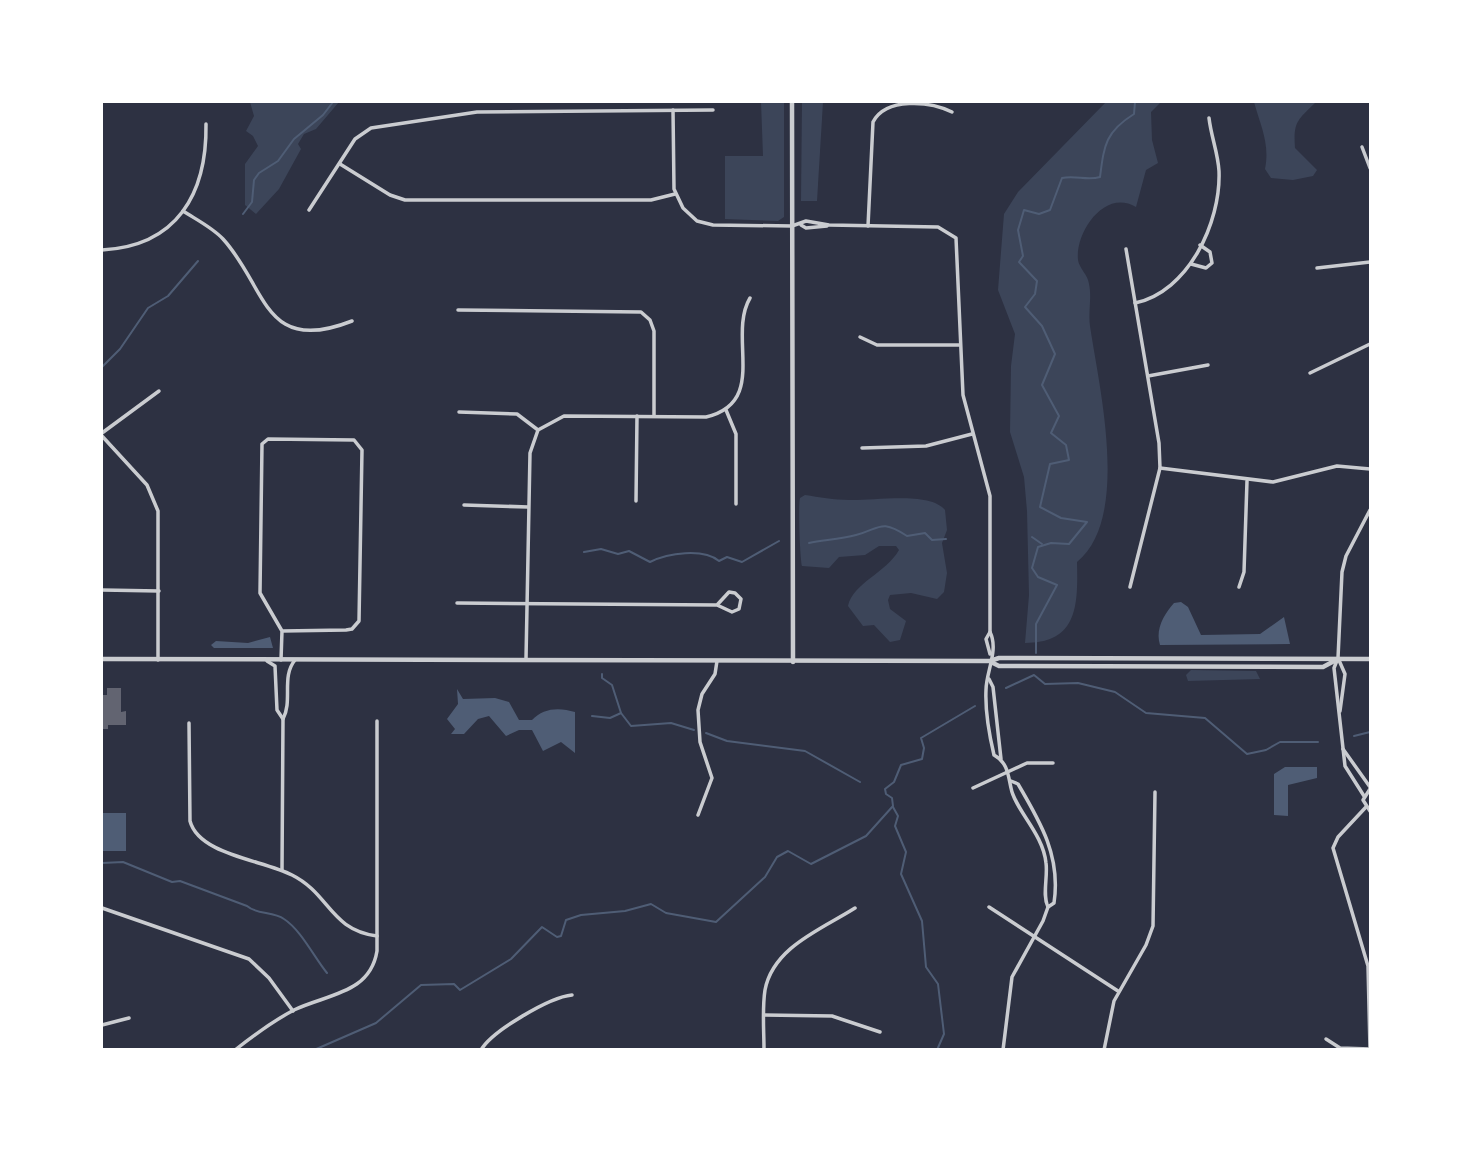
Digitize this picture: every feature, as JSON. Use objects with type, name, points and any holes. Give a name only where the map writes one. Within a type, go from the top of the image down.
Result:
[{"type":"street","points":[[792,102],[793,662]]},
{"type":"street","points":[[868,226],[873,122],[877,114],[891,105],[938,105],[952,112]]},
{"type":"street","points":[[673,110],[675,194],[690,216],[705,224],[792,226],[806,221],[829,225],[938,227],[956,238],[963,395],[990,496],[990,632],[986,639],[990,661],[986,687],[989,736],[995,755],[1001,759]]},
{"type":"street","points":[[309,210],[355,139],[365,131],[429,118],[477,112],[713,110]]},
{"type":"street","points":[[1135,303],[1171,288],[1191,264],[1200,245],[1216,203],[1219,181],[1209,118]]},
{"type":"street","points":[[102,250],[127,247],[150,238],[183,211],[196,191],[205,165],[206,124]]},
{"type":"street","points":[[1362,147],[1370,168]]},
{"type":"street","points":[[340,164],[390,195],[405,200],[651,200],[675,194]]},
{"type":"street","points":[[183,211],[223,239],[261,301],[284,322],[315,330],[352,321]]},
{"type":"street","points":[[1191,264],[1206,268],[1212,263],[1210,252],[1200,245]]},
{"type":"street","points":[[1126,249],[1148,376],[1160,468],[1130,587]]},
{"type":"street","points":[[1317,268],[1370,262]]},
{"type":"street","points":[[526,661],[530,453],[538,430],[564,416],[706,417],[726,410],[739,394],[743,379],[743,310],[751,298]]},
{"type":"street","points":[[458,310],[640,312],[650,320],[654,331],[654,416]]},
{"type":"street","points":[[860,337],[877,345],[959,345]]},
{"type":"street","points":[[1310,373],[1370,344]]},
{"type":"street","points":[[1148,376],[1208,365]]},
{"type":"street","points":[[158,660],[159,522],[154,499],[147,485],[102,434],[159,391]]},
{"type":"street","points":[[726,410],[736,435],[736,504]]},
{"type":"street","points":[[459,412],[517,414],[538,430]]},
{"type":"street","points":[[636,501],[637,416]]},
{"type":"street","points":[[862,448],[926,446],[972,434]]},
{"type":"street","points":[[281,660],[282,631],[260,593],[261,446],[265,440],[354,440],[362,450],[359,621],[346,631],[282,631]]},
{"type":"street","points":[[1160,468],[1247,481],[1282,481],[1345,465],[1370,469]]},
{"type":"street","points":[[1239,587],[1244,572],[1247,481]]},
{"type":"street","points":[[464,505],[528,507]]},
{"type":"street","points":[[1340,714],[1345,674],[1339,659],[1342,572],[1346,556],[1370,510]]},
{"type":"street","points":[[102,590],[159,591]]},
{"type":"street","points":[[457,603],[719,604],[734,612],[741,602],[738,595],[731,593],[719,604]]},
{"type":"street","points":[[102,659],[990,661],[999,666],[1324,667],[1339,659],[1370,659]]},
{"type":"street","points":[[1339,659],[1334,668],[1343,749],[1348,773],[1364,796],[1366,807],[1370,811]]},
{"type":"street","points":[[266,660],[275,666],[277,710],[283,719]]},
{"type":"street","points":[[282,870],[283,719],[288,710],[289,669],[295,660]]},
{"type":"street","points":[[698,816],[712,778],[700,742],[698,710],[702,694],[715,674],[717,661]]},
{"type":"street","points":[[989,679],[993,687],[1001,759],[1012,780],[1022,791],[1051,846],[1056,880],[1054,903],[1048,906],[1036,936],[1012,977],[1003,1049]]},
{"type":"street","points":[[235,1049],[293,1011],[345,992],[362,981],[376,959],[377,721]]},
{"type":"street","points":[[189,723],[190,821],[196,835],[214,847],[282,870],[314,889],[347,928],[377,936]]},
{"type":"street","points":[[1343,749],[1370,788],[1364,796]]},
{"type":"street","points":[[973,788],[1027,763],[1053,763]]},
{"type":"street","points":[[1012,780],[1011,788],[1037,835],[1046,861],[1045,900],[1048,906]]},
{"type":"street","points":[[1104,1049],[1107,1022],[1118,991],[1142,953],[1153,926],[1155,792]]},
{"type":"street","points":[[1326,1039],[1340,1048],[1370,1049],[1368,966],[1333,848],[1339,837],[1366,807]]},
{"type":"street","points":[[989,907],[1118,991]]},
{"type":"street","points":[[102,908],[249,959],[270,978],[293,1011]]},
{"type":"street","points":[[764,1049],[768,981],[780,958],[855,908]]},
{"type":"street","points":[[481,1049],[492,1037],[557,996],[572,995]]},
{"type":"street","points":[[764,1015],[832,1016],[880,1032]]},
{"type":"street","points":[[102,1025],[129,1018]]},
{"type":"shaded area","points":[[250,102],[339,102],[316,129],[304,134],[298,144],[301,149],[279,189],[256,214],[245,205],[245,164],[258,146],[253,136],[246,131],[254,116]]},
{"type":"shaded area","points":[[761,102],[784,102],[784,217],[778,221],[725,219],[725,156],[763,156]]},
{"type":"shaded area","points":[[802,102],[823,102],[817,201],[801,201]]},
{"type":"shaded area","points":[[1106,102],[1161,102],[1151,112],[1152,140],[1158,163],[1146,170],[1136,207],[1113,203],[1103,208],[1094,216],[1081,237],[1078,260],[1090,289],[1090,326],[1107,450],[1103,515],[1093,542],[1077,562],[1075,607],[1065,629],[1042,641],[1025,643],[1029,595],[1027,511],[1024,477],[1010,432],[1011,366],[1015,334],[998,290],[1004,214],[1018,192]]},
{"type":"shaded area","points":[[1254,102],[1316,102],[1298,122],[1295,132],[1295,148],[1317,170],[1313,176],[1293,180],[1271,178],[1265,169],[1266,143]]},
{"type":"shaded area","points":[[805,495],[843,500],[914,499],[938,504],[945,510],[947,530],[942,543],[947,573],[944,592],[937,599],[911,593],[890,595],[890,609],[906,621],[900,640],[890,642],[874,625],[863,626],[848,606],[856,591],[899,550],[896,546],[879,546],[865,555],[839,557],[829,568],[802,566],[799,503],[800,498]]},
{"type":"shaded area","points":[[1181,602],[1188,607],[1201,635],[1260,634],[1284,617],[1290,644],[1160,645],[1159,634],[1164,617],[1174,603]]},
{"type":"shaded area","points":[[270,637],[273,648],[214,648],[211,645],[216,641],[248,643]]},
{"type":"shaded area","points":[[1191,670],[1256,671],[1260,679],[1188,681],[1186,675]]},
{"type":"shaded area","points":[[457,689],[463,699],[495,698],[509,702],[519,720],[532,720],[541,713],[552,710],[575,712],[575,753],[561,742],[543,751],[532,730],[519,730],[506,736],[489,716],[478,719],[464,734],[451,734],[455,729],[447,719],[458,704]]},
{"type":"shaded area","points":[[1285,767],[1317,767],[1317,778],[1288,785],[1288,816],[1274,815],[1274,774]]},
{"type":"shaded area","points":[[102,813],[126,813],[126,851],[102,851]]},
{"type":"building","points":[[107,688],[121,688],[121,712],[126,711],[126,725],[108,725],[108,729],[102,729],[102,695],[107,695]]},
{"type":"waterway","points":[[243,214],[252,202],[254,180],[259,173],[278,161],[294,139],[323,115],[333,102]]},
{"type":"waterway","points":[[1036,653],[1036,624],[1057,585],[1038,577],[1032,568],[1038,547],[1051,543],[1069,544],[1087,522],[1061,518],[1040,507],[1050,464],[1069,460],[1066,445],[1051,433],[1059,416],[1042,385],[1055,354],[1042,326],[1025,307],[1035,294],[1037,281],[1019,262],[1023,256],[1018,230],[1024,210],[1039,214],[1050,210],[1062,178],[1100,177],[1108,141],[1117,127],[1134,114],[1135,102]]},
{"type":"waterway","points":[[102,367],[120,349],[148,308],[168,296],[198,261]]},
{"type":"waterway","points":[[809,543],[864,533],[880,526],[891,527],[907,536],[925,533],[932,540],[946,539]]},
{"type":"waterway","points":[[1032,537],[1042,544]]},
{"type":"waterway","points":[[584,552],[601,549],[618,554],[629,551],[650,562],[666,556],[695,553],[719,561],[727,557],[742,562],[779,541]]},
{"type":"waterway","points":[[602,674],[602,678],[612,685],[621,713]]},
{"type":"waterway","points":[[1006,688],[1034,675],[1045,684],[1078,683],[1115,692],[1146,713],[1205,718],[1247,754],[1266,750],[1280,742],[1318,742]]},
{"type":"waterway","points":[[314,1050],[376,1023],[421,985],[454,984],[460,990],[511,959],[542,927],[557,937],[561,936],[566,920],[581,915],[625,911],[651,904],[666,913],[716,922],[765,877],[777,857],[788,851],[811,864],[866,836],[893,806],[892,798],[886,794],[885,789],[894,782],[901,765],[922,759],[924,748],[921,738],[975,706]]},
{"type":"waterway","points":[[592,716],[610,718],[621,713],[631,726],[671,723],[694,730]]},
{"type":"waterway","points":[[1354,736],[1370,732]]},
{"type":"waterway","points":[[706,733],[727,741],[805,751],[860,782]]},
{"type":"waterway","points":[[893,807],[898,816],[895,826],[906,852],[901,874],[922,921],[926,967],[938,984],[944,1034],[937,1050]]},
{"type":"waterway","points":[[102,863],[123,862],[172,882],[180,881],[255,911],[280,917],[296,930],[327,973]]}]
